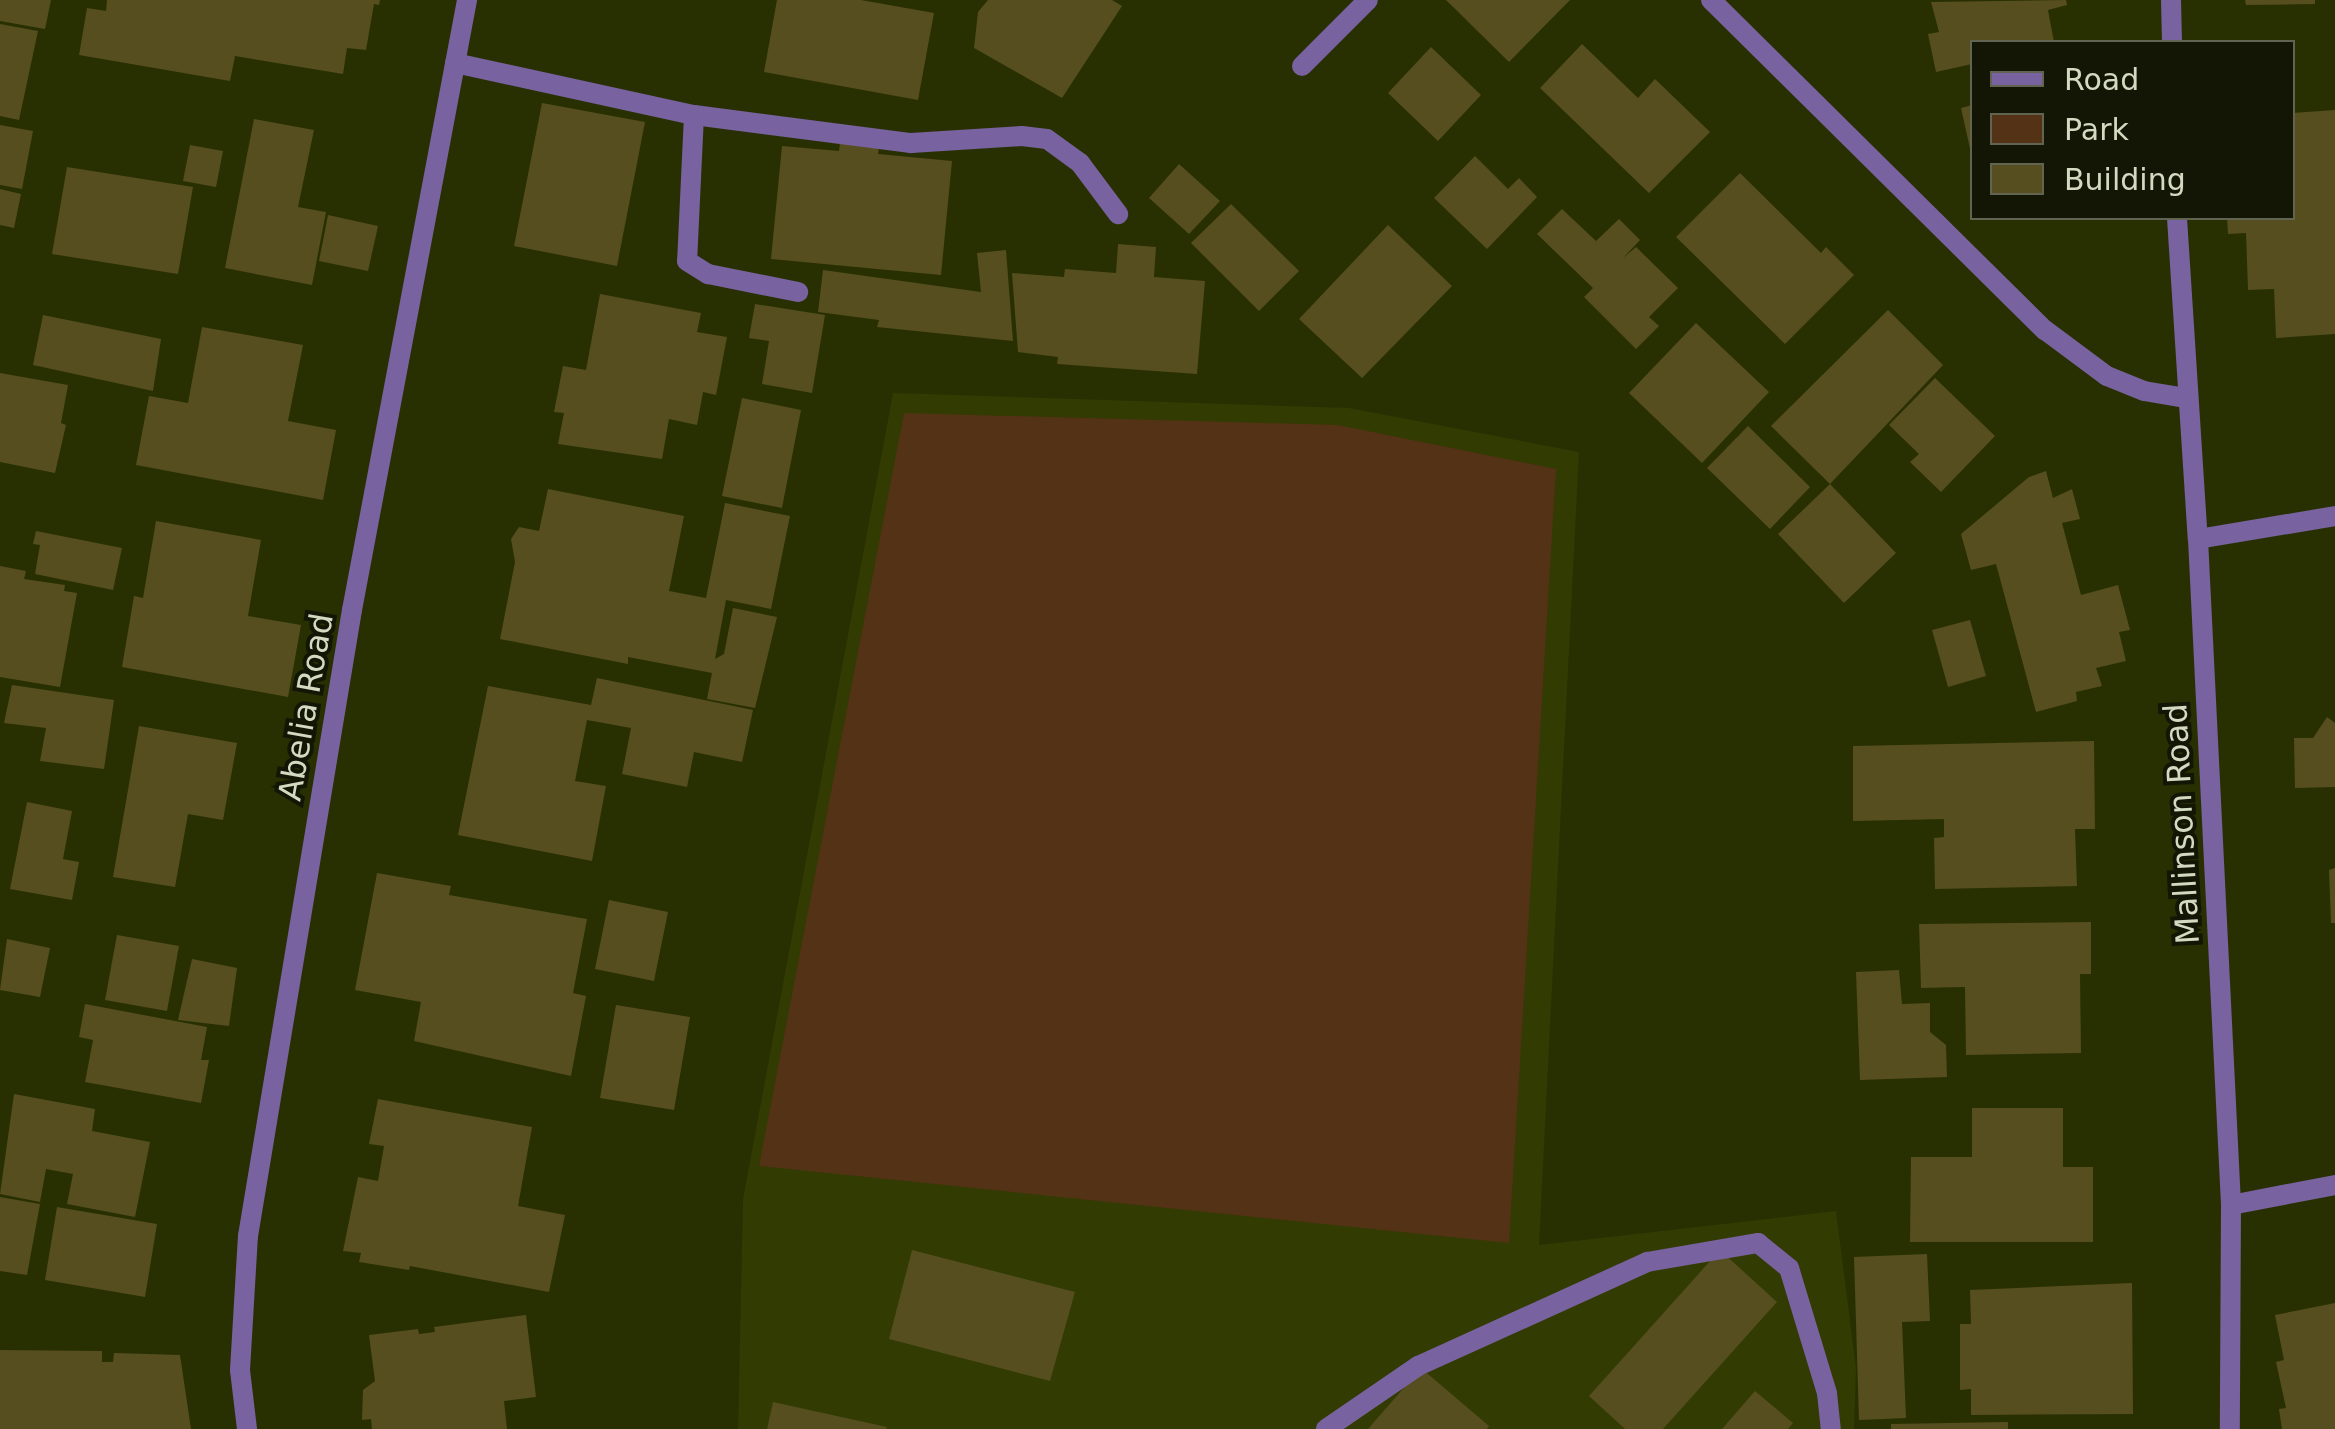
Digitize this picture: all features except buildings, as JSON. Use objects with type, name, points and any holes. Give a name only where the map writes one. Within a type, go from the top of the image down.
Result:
[{"type":"street","name":"Abelia Road","points":[[247,1429],[240,1370],[248,1236],[352,610],[467,0]]},
{"type":"street","points":[[1302,66],[1368,0]]},
{"type":"street","points":[[1711,0],[2045,330],[2107,376],[2144,391],[2186,398]]},
{"type":"street","points":[[2171,0],[2172,40]]},
{"type":"street","points":[[455,62],[694,115],[911,144],[1022,136],[1047,139],[1080,163],[1118,214]]},
{"type":"street","points":[[694,115],[687,261],[708,274],[798,292]]},
{"type":"street","name":"Mallinson Road","points":[[2177,220],[2198,539],[2231,1204],[2230,1429]]},
{"type":"street","points":[[2198,539],[2335,516]]},
{"type":"street","points":[[2231,1204],[2335,1185]]},
{"type":"street","points":[[1326,1429],[1418,1366],[1646,1262],[1758,1242],[1789,1268],[1827,1393],[1831,1429]]},
{"type":"shaded area","points":[[893,393],[1349,408],[1579,452],[1539,1245],[1836,1211],[1856,1368],[1854,1429],[738,1429],[743,1199]]},
{"type":"green space","points":[[904,413],[1338,425],[1556,469],[1509,1243],[759,1166]]}]
